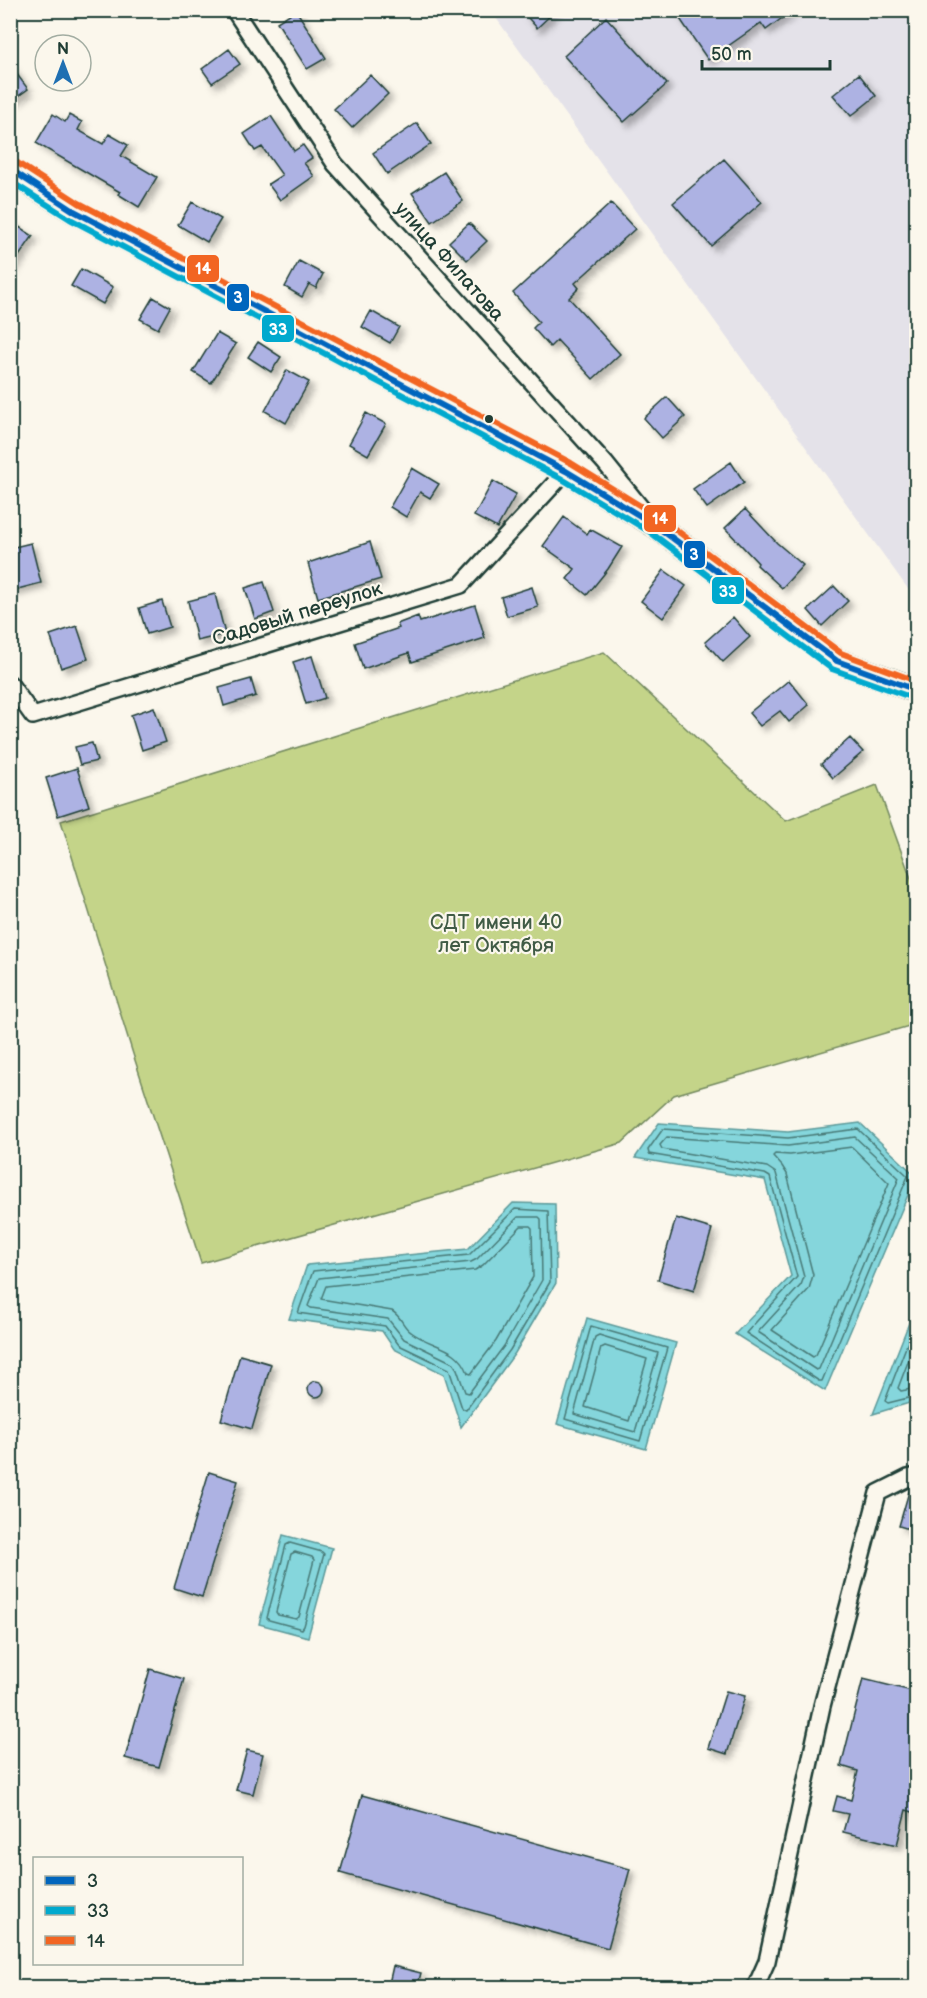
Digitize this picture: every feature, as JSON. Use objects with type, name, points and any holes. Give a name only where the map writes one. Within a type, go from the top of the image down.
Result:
[{"type":"main road","points":[[14,177],[74,211],[566,471],[655,525],[837,661],[916,690]]},
{"type":"street","name":"улица Филатова","points":[[234,10],[335,164],[599,457],[655,525]]},
{"type":"street","name":"Садовый переулок","points":[[10,684],[33,716],[461,585],[566,471]]},
{"type":"street","points":[[755,1988],[767,1961],[822,1706],[878,1492],[916,1476]]},
{"type":"shaded area","points":[[491,11],[916,11],[916,600]]},
{"type":"green space","name":"СДТ имени 40 лет Октября","points":[[604,652],[786,821],[877,785],[916,892],[916,1024],[674,1095],[622,1143],[201,1263],[61,821]]},
{"type":"water","points":[[659,1123],[788,1132],[860,1123],[916,1176],[825,1391],[735,1334],[791,1276],[765,1180],[635,1158]]},
{"type":"water","points":[[513,1203],[555,1204],[556,1283],[515,1353],[461,1427],[444,1374],[394,1349],[382,1331],[289,1319],[307,1265],[468,1249]]},
{"type":"water","points":[[916,1305],[916,1401],[873,1414]]},
{"type":"water","points":[[587,1318],[676,1343],[646,1449],[557,1424]]},
{"type":"water","points":[[283,1535],[332,1548],[308,1637],[259,1624]]},
{"type":"building","points":[[296,10],[326,58],[307,69],[277,22]]},
{"type":"building","points":[[521,10],[556,10],[537,28]]},
{"type":"building","points":[[674,10],[793,10],[766,30],[761,23],[708,60]]},
{"type":"building","points":[[606,17],[667,84],[624,122],[564,56]]},
{"type":"building","points":[[229,49],[240,64],[212,83],[202,69]]},
{"type":"building","points":[[10,65],[28,89],[10,102]]},
{"type":"building","points":[[859,74],[876,96],[851,116],[833,95]]},
{"type":"building","points":[[370,75],[388,94],[352,128],[334,109]]},
{"type":"building","points":[[53,114],[65,122],[69,115],[82,122],[78,130],[103,144],[109,134],[128,145],[121,156],[157,177],[139,207],[118,194],[120,192],[36,143]]},
{"type":"building","points":[[271,116],[294,151],[303,145],[312,158],[304,163],[314,176],[280,200],[268,184],[282,175],[262,147],[255,151],[244,134]]},
{"type":"building","points":[[417,123],[431,144],[387,174],[373,153]]},
{"type":"building","points":[[724,159],[762,202],[711,246],[673,203]]},
{"type":"building","points":[[444,172],[463,201],[432,222],[412,193]]},
{"type":"building","points":[[192,202],[221,219],[207,242],[178,225]]},
{"type":"building","points":[[611,203],[635,229],[575,283],[579,288],[569,298],[620,354],[593,379],[557,340],[550,347],[533,328],[539,322],[513,293]]},
{"type":"building","points":[[10,221],[33,236],[10,269]]},
{"type":"building","points":[[469,223],[487,241],[467,260],[449,242]]},
{"type":"building","points":[[299,261],[323,274],[316,288],[309,284],[302,297],[285,287]]},
{"type":"building","points":[[81,269],[113,287],[103,304],[71,286]]},
{"type":"building","points":[[153,297],[170,307],[158,329],[140,319]]},
{"type":"building","points":[[371,311],[399,327],[390,343],[362,327]]},
{"type":"building","points":[[217,333],[236,344],[211,383],[193,372]]},
{"type":"building","points":[[258,342],[281,357],[271,372],[248,357]]},
{"type":"building","points":[[287,370],[309,382],[286,423],[265,411]]},
{"type":"building","points":[[667,397],[685,417],[662,438],[644,418]]},
{"type":"building","points":[[366,413],[386,424],[368,455],[349,444]]},
{"type":"building","points":[[731,462],[744,482],[707,508],[693,489]]},
{"type":"building","points":[[412,468],[439,484],[430,498],[420,492],[406,517],[390,507]]},
{"type":"building","points":[[493,481],[516,494],[497,528],[474,516]]},
{"type":"building","points":[[745,509],[777,543],[803,565],[782,588],[757,565],[758,563],[725,528]]},
{"type":"building","points":[[564,517],[587,534],[590,529],[622,547],[587,595],[567,579],[575,569],[543,546]]},
{"type":"building","points":[[370,542],[381,579],[318,598],[308,563]]},
{"type":"building","points":[[31,543],[41,583],[10,591],[10,548]]},
{"type":"building","points":[[664,570],[686,586],[663,618],[641,601]]},
{"type":"building","points":[[264,582],[274,612],[255,619],[245,588]]},
{"type":"building","points":[[834,586],[848,601],[822,626],[808,610]]},
{"type":"building","points":[[532,587],[538,607],[507,616],[501,597]]},
{"type":"building","points":[[215,594],[225,634],[197,641],[188,601]]},
{"type":"building","points":[[162,601],[170,627],[147,634],[139,608]]},
{"type":"building","points":[[475,605],[485,638],[412,662],[409,653],[363,669],[355,643],[399,628],[397,624],[418,616],[420,622]]},
{"type":"building","points":[[733,617],[750,637],[723,662],[705,642]]},
{"type":"building","points":[[77,626],[88,659],[61,668],[50,635]]},
{"type":"building","points":[[312,656],[325,698],[306,704],[293,662]]},
{"type":"building","points":[[251,679],[256,696],[224,706],[219,688]]},
{"type":"building","points":[[789,680],[809,705],[789,722],[780,711],[760,726],[749,713]]},
{"type":"building","points":[[154,707],[166,742],[142,750],[131,715]]},
{"type":"building","points":[[850,738],[863,752],[833,778],[821,764]]},
{"type":"building","points":[[92,743],[97,761],[80,765],[75,747]]},
{"type":"building","points":[[77,768],[89,806],[58,816],[46,778]]},
{"type":"building","points":[[676,1218],[712,1229],[694,1291],[658,1280]]},
{"type":"building","points":[[240,1355],[271,1364],[252,1429],[221,1420]]},
{"type":"building","points":[[316,1381],[322,1383],[324,1389],[322,1395],[316,1397],[310,1395],[308,1389],[310,1383]]},
{"type":"building","points":[[209,1472],[238,1481],[202,1597],[174,1588]]},
{"type":"building","points":[[916,1486],[916,1531],[899,1526],[910,1488]]},
{"type":"building","points":[[150,1669],[184,1679],[159,1767],[125,1758]]},
{"type":"building","points":[[863,1679],[916,1692],[916,1813],[906,1810],[897,1845],[843,1832],[848,1814],[833,1811],[837,1796],[851,1800],[858,1771],[841,1766]]},
{"type":"building","points":[[726,1691],[745,1696],[727,1754],[708,1748]]},
{"type":"building","points":[[247,1750],[263,1754],[253,1794],[236,1790]]},
{"type":"building","points":[[362,1795],[630,1869],[608,1948],[340,1873]]},
{"type":"building","points":[[393,1966],[421,1973],[417,1988],[388,1988]]},
{"type":"transit line","name":"14","points":[[16,162],[79,203],[571,463],[660,518],[841,653],[916,681]]},
{"type":"transit line","name":"3","points":[[10,169],[74,211],[566,471],[655,525],[837,661],[916,690]]},
{"type":"transit line","name":"33","points":[[10,181],[70,219],[562,479],[650,532],[832,669],[913,698]]}]
